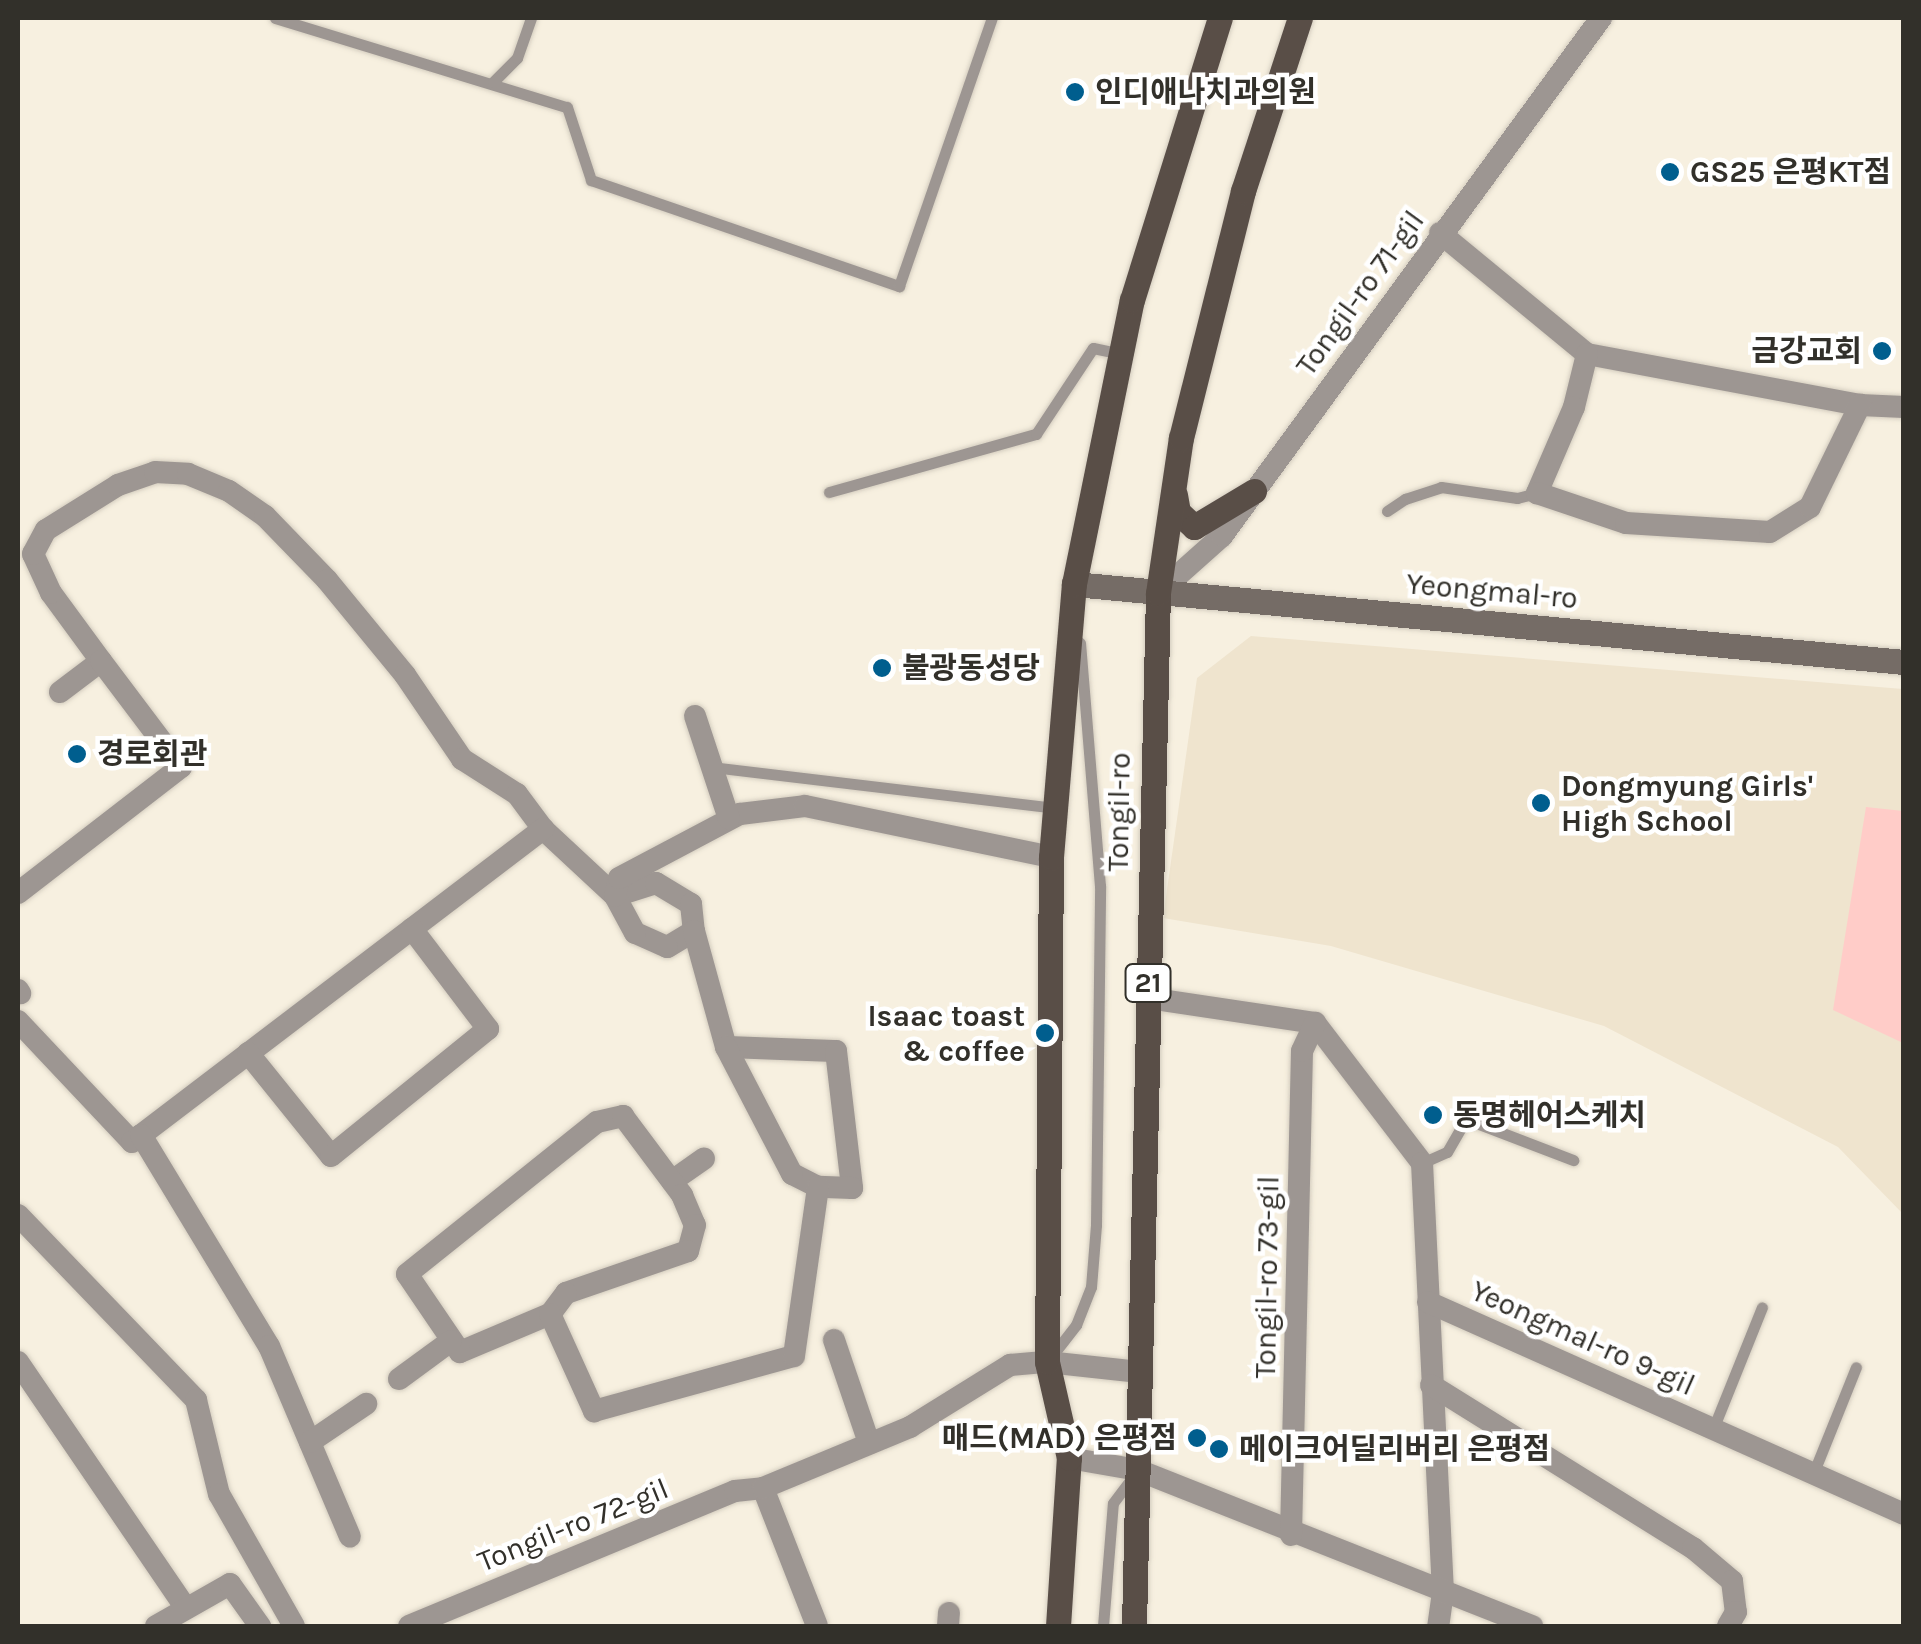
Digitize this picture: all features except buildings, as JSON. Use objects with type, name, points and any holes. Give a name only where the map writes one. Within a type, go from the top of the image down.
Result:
[{"type":"main road","name":"Tongil-ro","points":[[1058,1626],[1069,1458],[1046,1362],[1051,857],[1074,584],[1132,300],[1220,18]]},
{"type":"main road","name":"Tongil-ro","points":[[1134,1626],[1158,593],[1174,484],[1243,191],[1300,18]]},
{"type":"main road","points":[[1174,484],[1178,512],[1194,527],[1254,491]]},
{"type":"street","name":"Tongil-ro 71-gil","points":[[1158,593],[1222,536],[1601,18]]},
{"type":"street","points":[[1440,233],[1587,354],[1860,405],[1904,407]]},
{"type":"street","points":[[1587,354],[1574,407],[1538,493],[1626,523],[1770,532],[1810,507],[1860,405]]},
{"type":"street","points":[[18,893],[181,768],[51,593],[33,554],[46,530],[118,485],[155,472],[188,474],[229,491],[265,516],[328,580],[462,759],[517,794],[542,829],[615,896],[635,933],[667,947],[694,931]]},
{"type":"street","name":"Yeongmal-ro","points":[[1074,584],[1904,662]]},
{"type":"street","points":[[60,692],[102,661]]},
{"type":"street","points":[[695,716],[729,819]]},
{"type":"street","points":[[615,896],[619,878],[729,819],[740,814],[805,806],[1051,857]]},
{"type":"street","points":[[18,1021],[132,1142],[542,829]]},
{"type":"street","points":[[615,896],[656,883],[691,904],[694,931],[726,1048],[757,1121],[792,1174],[818,1186],[852,1188],[836,1051],[726,1048]]},
{"type":"street","points":[[248,1053],[331,1156],[488,1030],[412,929]]},
{"type":"street","points":[[1148,998],[1314,1023],[1422,1163],[1443,1592],[1438,1626]]},
{"type":"street","name":"Tongil-ro 73-gil","points":[[1291,1535],[1302,1051],[1314,1023]]},
{"type":"street","points":[[623,1116],[672,1181],[695,1225],[688,1250],[566,1293],[550,1314],[460,1352],[406,1274],[597,1122],[623,1116]]},
{"type":"street","points":[[140,1135],[269,1346],[350,1537]]},
{"type":"street","points":[[672,1181],[704,1158]]},
{"type":"street","points":[[550,1314],[594,1411],[794,1356],[818,1186]]},
{"type":"street","points":[[18,1215],[196,1400],[219,1494],[294,1626]]},
{"type":"street","name":"Yeongmal-ro 9-gil","points":[[1428,1302],[1904,1514]]},
{"type":"street","points":[[399,1379],[451,1340]]},
{"type":"street","points":[[834,1340],[869,1444]]},
{"type":"street","points":[[18,1362],[186,1608]]},
{"type":"street","name":"Tongil-ro 72-gil","points":[[409,1626],[735,1492],[763,1488],[910,1427],[1010,1365],[1046,1362],[1139,1372]]},
{"type":"street","points":[[1432,1384],[1693,1548],[1732,1580],[1736,1612],[1728,1626]]},
{"type":"street","points":[[310,1442],[366,1404]]},
{"type":"street","points":[[1069,1458],[1138,1470],[1291,1535],[1532,1626]]},
{"type":"street","points":[[763,1488],[817,1626]]},
{"type":"street","points":[[156,1626],[230,1584],[260,1626]]},
{"type":"lane","points":[[275,18],[323,24],[568,107],[592,180],[898,286],[992,18]]},
{"type":"lane","points":[[493,82],[517,58],[530,18]]},
{"type":"lane","points":[[828,492],[1036,434],[1093,348],[1122,354]]},
{"type":"lane","points":[[1387,511],[1405,499],[1441,486],[1517,498],[1538,493]]},
{"type":"lane","points":[[1046,1362],[1076,1325],[1091,1286],[1096,1225],[1100,886],[1074,584]]},
{"type":"lane","points":[[710,767],[1056,808]]},
{"type":"lane","points":[[1422,1163],[1447,1152],[1466,1119],[1572,1160]]},
{"type":"lane","name":"Yeongmal-ro 9-gil","points":[[1713,1429],[1762,1308]]},
{"type":"lane","points":[[1813,1474],[1856,1367]]},
{"type":"lane","points":[[1103,1626],[1113,1503],[1138,1470]]},
{"type":"shaded area","name":"Dongmyung Girls' High School","points":[[1251,636],[1903,689],[1903,1214],[1838,1147],[1604,1026],[1331,946],[1163,918],[1197,678]]},
{"type":"shaded area","points":[[1866,807],[1903,811],[1903,1043],[1833,1010]]},
{"type":"place","name":"인디애나치과의원","points":[[1075,92]]},
{"type":"place","name":"GS25 은평KT점","points":[[1670,172]]},
{"type":"place","name":"금강교회","points":[[1882,351]]},
{"type":"place","name":"불광동성당","points":[[882,668]]},
{"type":"place","name":"경로회관","points":[[77,754]]},
{"type":"place","name":"Dongmyung Girls' High School","points":[[1541,803]]},
{"type":"place","name":"Isaac toast & coffee","points":[[1045,1033]]},
{"type":"place","name":"동명헤어스케치","points":[[1433,1115]]},
{"type":"place","name":"매드(MAD) 은평점","points":[[1197,1438]]},
{"type":"place","name":"메이크어딜리버리 은평점","points":[[1219,1449]]}]
